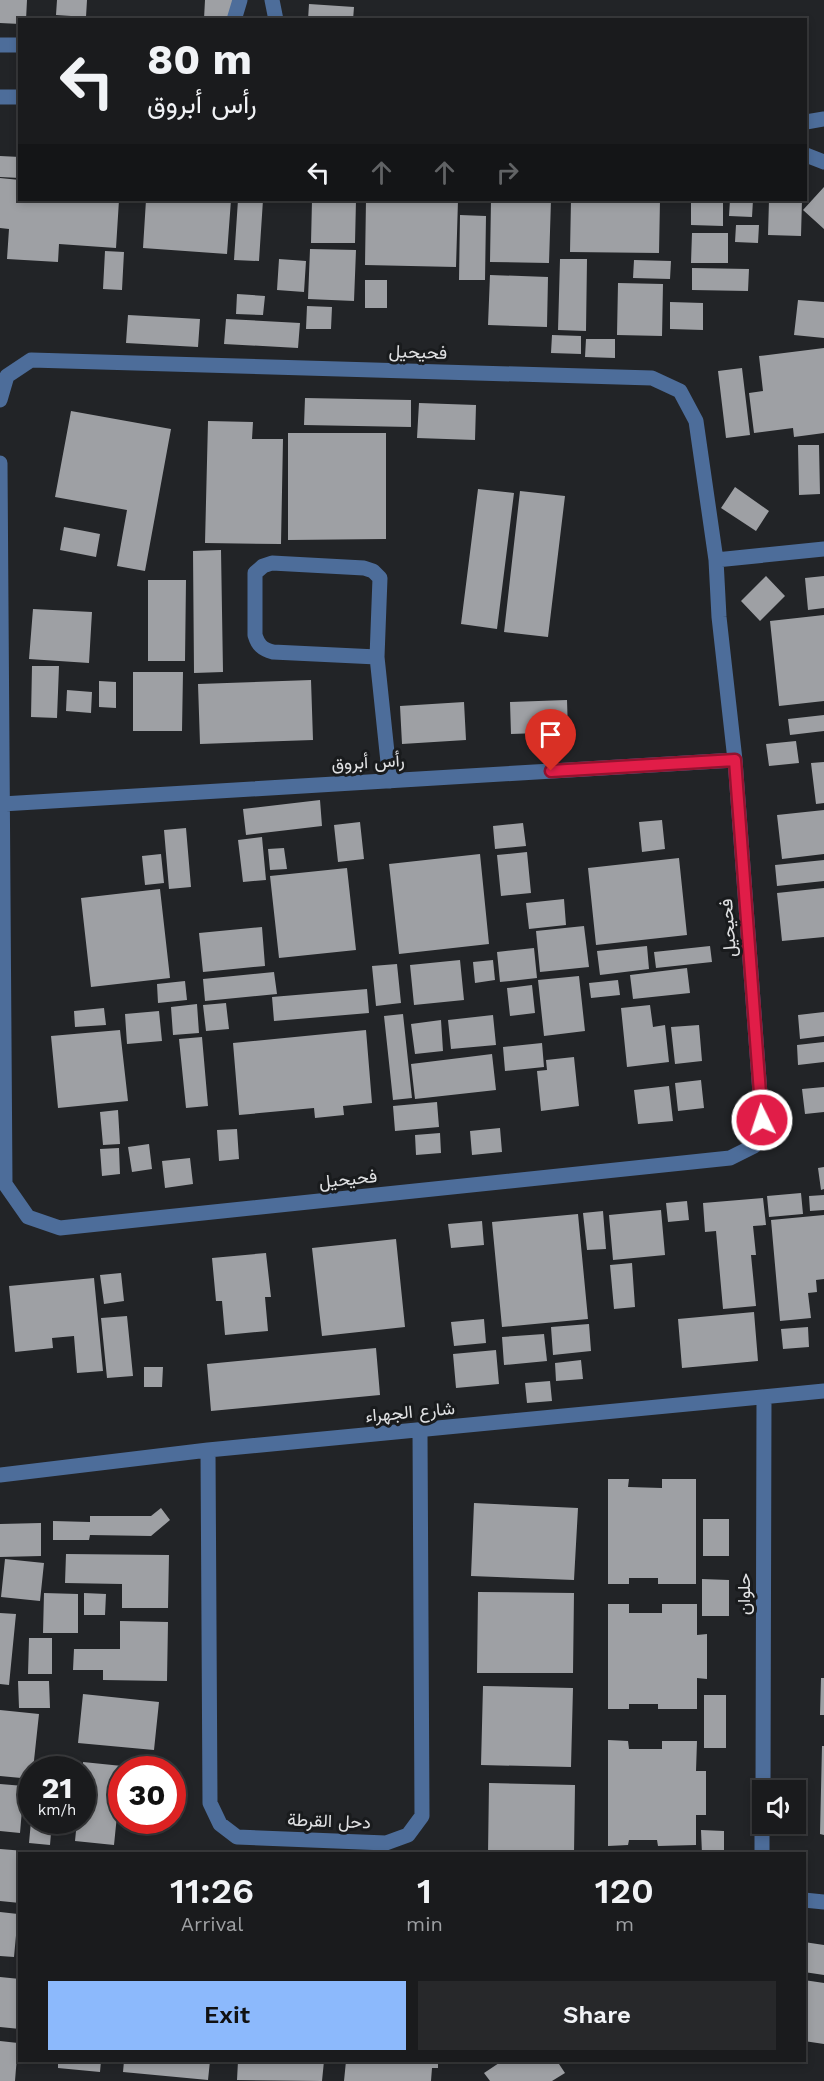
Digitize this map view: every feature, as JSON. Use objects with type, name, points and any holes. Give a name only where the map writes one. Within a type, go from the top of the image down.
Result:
[{"type":"street","points":[[235,18],[240,0]]},
{"type":"street","points":[[272,0],[276,18]]},
{"type":"street","points":[[0,45],[18,45]]},
{"type":"street","points":[[0,97],[18,97]]},
{"type":"street","points":[[807,122],[824,119]]},
{"type":"street","points":[[807,155],[824,162]]},
{"type":"street","name":"فحيحيل","points":[[0,400],[8,376],[31,360],[651,378],[680,391],[696,421],[716,560],[719,617],[735,760],[762,1120],[754,1146],[730,1158],[60,1228],[28,1217],[5,1184],[0,463]]},
{"type":"street","points":[[716,560],[824,549]]},
{"type":"street","points":[[377,657],[273,652],[264,649],[257,643],[255,635],[255,573],[262,566],[272,563],[364,568],[373,571],[380,578],[377,657],[390,781]]},
{"type":"street","name":"رأس أبروق","points":[[2,804],[735,760]]},
{"type":"street","name":"شارع الجهراء","points":[[0,1475],[208,1450],[824,1391]]},
{"type":"street","name":"حلوان","points":[[763,1780],[764,1398]]},
{"type":"street","name":"دحل القرطة","points":[[208,1450],[210,1803],[220,1824],[237,1837],[386,1843],[408,1835],[422,1816],[420,1431]]},
{"type":"street","points":[[762,1834],[762,1852]]},
{"type":"street","points":[[806,1900],[824,1902]]},
{"type":"building","points":[[0,0],[27,0],[26,18],[18,18],[18,24],[0,23]]},
{"type":"building","points":[[57,0],[87,0],[86,17],[56,15]]},
{"type":"building","points":[[205,0],[233,0],[232,18],[204,18]]},
{"type":"building","points":[[309,4],[354,7],[353,18],[308,18]]},
{"type":"building","points":[[0,156],[18,157],[18,178],[0,177]]},
{"type":"building","points":[[0,178],[18,180],[18,201],[119,201],[116,248],[59,244],[58,262],[7,259],[9,229],[0,228]]},
{"type":"building","points":[[824,187],[824,229],[803,210]]},
{"type":"building","points":[[146,201],[231,201],[227,254],[143,248]]},
{"type":"building","points":[[238,201],[263,201],[259,261],[234,260]]},
{"type":"building","points":[[312,201],[356,201],[355,243],[311,243]]},
{"type":"building","points":[[366,201],[458,201],[456,267],[365,265]]},
{"type":"building","points":[[491,201],[551,201],[549,263],[490,262]]},
{"type":"building","points":[[571,201],[660,201],[659,253],[570,252]]},
{"type":"building","points":[[691,201],[723,201],[723,226],[691,225]]},
{"type":"building","points":[[730,201],[753,201],[752,217],[729,216]]},
{"type":"building","points":[[769,201],[802,201],[801,236],[768,235]]},
{"type":"building","points":[[460,215],[486,216],[485,280],[459,280]]},
{"type":"building","points":[[736,225],[759,225],[758,243],[735,242]]},
{"type":"building","points":[[692,233],[728,233],[728,263],[691,263]]},
{"type":"building","points":[[310,249],[356,250],[354,301],[308,299]]},
{"type":"building","points":[[105,251],[124,252],[122,290],[103,289]]},
{"type":"building","points":[[279,259],[306,261],[304,292],[277,290]]},
{"type":"building","points":[[560,259],[587,259],[586,331],[558,330]]},
{"type":"building","points":[[634,260],[671,261],[670,279],[633,278]]},
{"type":"building","points":[[692,268],[749,269],[748,291],[692,290]]},
{"type":"building","points":[[490,275],[548,277],[547,327],[488,325]]},
{"type":"building","points":[[365,280],[387,280],[387,308],[365,308]]},
{"type":"building","points":[[618,283],[663,284],[662,336],[617,335]]},
{"type":"building","points":[[237,294],[265,296],[263,315],[236,314]]},
{"type":"building","points":[[798,300],[824,302],[824,338],[794,335]]},
{"type":"building","points":[[670,302],[703,303],[703,330],[670,329]]},
{"type":"building","points":[[307,306],[332,307],[331,329],[306,329]]},
{"type":"building","points":[[128,315],[200,319],[198,347],[126,343]]},
{"type":"building","points":[[226,319],[300,323],[298,348],[224,344]]},
{"type":"building","points":[[552,335],[581,336],[581,354],[551,353]]},
{"type":"building","points":[[586,339],[615,339],[615,358],[585,357]]},
{"type":"building","points":[[824,348],[824,433],[794,437],[793,428],[754,433],[749,393],[763,391],[759,356]]},
{"type":"building","points":[[742,368],[750,435],[726,438],[718,371]]},
{"type":"building","points":[[305,398],[411,400],[411,427],[304,425]]},
{"type":"building","points":[[419,403],[476,405],[475,440],[417,438]]},
{"type":"building","points":[[71,411],[171,429],[145,571],[117,566],[127,510],[55,497]]},
{"type":"building","points":[[208,421],[253,422],[252,439],[283,439],[281,544],[205,543]]},
{"type":"building","points":[[288,433],[386,433],[386,539],[288,540]]},
{"type":"building","points":[[798,445],[819,445],[820,494],[799,495]]},
{"type":"building","points":[[735,487],[769,511],[756,531],[721,508]]},
{"type":"building","points":[[478,489],[514,493],[497,629],[461,624]]},
{"type":"building","points":[[520,491],[565,496],[548,637],[504,632]]},
{"type":"building","points":[[64,527],[100,534],[96,557],[60,550]]},
{"type":"building","points":[[221,550],[223,672],[194,673],[193,551]]},
{"type":"building","points":[[766,576],[785,596],[760,621],[741,601]]},
{"type":"building","points":[[824,576],[824,608],[808,610],[805,578]]},
{"type":"building","points":[[148,580],[186,580],[185,661],[148,661]]},
{"type":"building","points":[[33,609],[92,612],[89,663],[29,659]]},
{"type":"building","points":[[824,615],[824,701],[779,706],[770,621]]},
{"type":"building","points":[[32,666],[59,666],[57,718],[31,717]]},
{"type":"building","points":[[133,672],[183,672],[182,731],[133,731]]},
{"type":"building","points":[[311,680],[313,740],[200,744],[198,684]]},
{"type":"building","points":[[99,681],[116,682],[116,708],[99,707]]},
{"type":"building","points":[[67,690],[92,692],[91,713],[66,711]]},
{"type":"building","points":[[567,700],[568,732],[511,734],[510,702]]},
{"type":"building","points":[[464,702],[466,740],[402,744],[400,706]]},
{"type":"building","points":[[824,715],[824,731],[790,735],[788,719]]},
{"type":"building","points":[[796,741],[799,763],[769,766],[766,744]]},
{"type":"building","points":[[824,762],[824,803],[816,804],[811,763]]},
{"type":"building","points":[[320,800],[322,826],[246,835],[243,809]]},
{"type":"building","points":[[824,810],[824,854],[782,859],[777,815]]},
{"type":"building","points":[[662,820],[665,849],[642,852],[639,822]]},
{"type":"building","points":[[360,822],[364,859],[338,862],[334,825]]},
{"type":"building","points":[[523,823],[526,846],[495,849],[493,826]]},
{"type":"building","points":[[186,828],[191,887],[169,889],[164,830]]},
{"type":"building","points":[[262,837],[266,880],[243,882],[238,840]]},
{"type":"building","points":[[284,848],[287,869],[270,870],[268,849]]},
{"type":"building","points":[[527,852],[531,893],[501,896],[497,855]]},
{"type":"building","points":[[161,854],[164,883],[145,885],[142,856]]},
{"type":"building","points":[[480,854],[489,944],[399,954],[389,864]]},
{"type":"building","points":[[679,858],[687,935],[596,945],[588,868]]},
{"type":"building","points":[[824,860],[824,881],[777,886],[775,865]]},
{"type":"building","points":[[347,868],[356,950],[279,958],[270,876]]},
{"type":"building","points":[[824,888],[824,937],[782,941],[777,893]]},
{"type":"building","points":[[160,889],[170,978],[91,987],[81,898]]},
{"type":"building","points":[[564,899],[566,925],[529,929],[526,903]]},
{"type":"building","points":[[584,926],[589,967],[540,972],[536,931]]},
{"type":"building","points":[[262,927],[265,966],[203,972],[199,933]]},
{"type":"building","points":[[647,946],[649,969],[600,975],[597,951]]},
{"type":"building","points":[[710,946],[712,962],[656,968],[654,952]]},
{"type":"building","points":[[534,948],[537,978],[500,982],[497,952]]},
{"type":"building","points":[[460,960],[464,1000],[414,1005],[410,965]]},
{"type":"building","points":[[493,960],[495,980],[475,983],[473,962]]},
{"type":"building","points":[[397,964],[401,1003],[376,1006],[372,966]]},
{"type":"building","points":[[687,968],[690,993],[633,999],[630,975]]},
{"type":"building","points":[[274,972],[277,994],[205,1001],[203,979]]},
{"type":"building","points":[[579,976],[585,1031],[544,1036],[538,980]]},
{"type":"building","points":[[618,980],[620,995],[591,998],[589,983]]},
{"type":"building","points":[[185,981],[187,1000],[158,1003],[157,984]]},
{"type":"building","points":[[532,985],[535,1013],[510,1016],[507,988]]},
{"type":"building","points":[[367,989],[369,1013],[274,1021],[272,997]]},
{"type":"building","points":[[226,1003],[229,1029],[206,1031],[203,1005]]},
{"type":"building","points":[[197,1004],[199,1033],[173,1035],[171,1007]]},
{"type":"building","points":[[650,1005],[653,1027],[665,1025],[669,1062],[627,1067],[621,1008]]},
{"type":"building","points":[[104,1008],[106,1025],[75,1027],[74,1011]]},
{"type":"building","points":[[159,1011],[162,1041],[127,1044],[125,1014]]},
{"type":"building","points":[[824,1012],[824,1036],[800,1039],[798,1015]]},
{"type":"building","points":[[403,1014],[412,1098],[393,1100],[384,1016]]},
{"type":"building","points":[[493,1015],[496,1045],[451,1049],[448,1020]]},
{"type":"building","points":[[441,1020],[443,1051],[415,1054],[411,1024]]},
{"type":"building","points":[[699,1025],[702,1061],[675,1064],[671,1027]]},
{"type":"building","points":[[120,1030],[128,1101],[58,1108],[51,1036]]},
{"type":"building","points":[[366,1030],[372,1103],[343,1106],[344,1115],[315,1118],[314,1108],[239,1115],[233,1043]]},
{"type":"building","points":[[202,1037],[208,1106],[186,1108],[179,1039]]},
{"type":"building","points":[[824,1042],[824,1062],[798,1065],[797,1045]]},
{"type":"building","points":[[542,1043],[544,1067],[505,1071],[503,1047]]},
{"type":"building","points":[[492,1054],[496,1090],[415,1099],[411,1064]]},
{"type":"building","points":[[574,1057],[579,1106],[541,1111],[537,1071],[547,1070],[546,1060]]},
{"type":"building","points":[[701,1080],[704,1108],[678,1111],[675,1083]]},
{"type":"building","points":[[669,1086],[673,1121],[638,1124],[634,1090]]},
{"type":"building","points":[[824,1087],[824,1112],[805,1114],[802,1089]]},
{"type":"building","points":[[437,1102],[439,1127],[395,1131],[393,1106]]},
{"type":"building","points":[[118,1110],[120,1144],[103,1145],[100,1112]]},
{"type":"building","points":[[500,1128],[502,1152],[472,1155],[470,1131]]},
{"type":"building","points":[[237,1129],[239,1159],[219,1161],[217,1130]]},
{"type":"building","points":[[440,1133],[441,1153],[416,1155],[415,1135]]},
{"type":"building","points":[[149,1144],[152,1169],[132,1172],[128,1147]]},
{"type":"building","points":[[119,1148],[120,1174],[102,1176],[100,1149]]},
{"type":"building","points":[[190,1158],[193,1184],[165,1188],[162,1161]]},
{"type":"building","points":[[824,1167],[824,1189],[821,1190],[818,1168]]},
{"type":"building","points":[[801,1193],[803,1214],[769,1217],[767,1196]]},
{"type":"building","points":[[824,1195],[824,1210],[810,1211],[809,1196]]},
{"type":"building","points":[[763,1198],[766,1225],[753,1226],[756,1255],[751,1255],[756,1306],[723,1309],[716,1231],[705,1232],[703,1203]]},
{"type":"building","points":[[687,1201],[689,1220],[668,1222],[666,1203]]},
{"type":"building","points":[[661,1210],[665,1255],[613,1260],[609,1215]]},
{"type":"building","points":[[603,1211],[606,1249],[587,1250],[583,1213]]},
{"type":"building","points":[[578,1214],[588,1319],[502,1327],[492,1222]]},
{"type":"building","points":[[824,1215],[824,1279],[816,1280],[817,1292],[808,1293],[811,1318],[780,1321],[771,1220]]},
{"type":"building","points":[[482,1221],[484,1245],[451,1248],[448,1224]]},
{"type":"building","points":[[396,1239],[405,1327],[322,1336],[312,1248]]},
{"type":"building","points":[[266,1253],[271,1297],[265,1297],[268,1331],[225,1335],[222,1301],[216,1301],[212,1258]]},
{"type":"building","points":[[632,1263],[635,1307],[614,1309],[610,1265]]},
{"type":"building","points":[[121,1273],[124,1301],[104,1304],[100,1275]]},
{"type":"building","points":[[94,1278],[103,1371],[77,1373],[74,1336],[52,1338],[53,1348],[15,1352],[9,1286]]},
{"type":"building","points":[[754,1312],[758,1361],[682,1368],[678,1319]]},
{"type":"building","points":[[127,1316],[133,1376],[107,1378],[101,1318]]},
{"type":"building","points":[[484,1319],[486,1343],[454,1346],[451,1322]]},
{"type":"building","points":[[589,1324],[591,1351],[553,1355],[551,1327]]},
{"type":"building","points":[[808,1327],[809,1347],[783,1349],[781,1329]]},
{"type":"building","points":[[544,1334],[547,1361],[504,1365],[502,1337]]},
{"type":"building","points":[[376,1348],[380,1395],[211,1411],[207,1364]]},
{"type":"building","points":[[496,1350],[499,1384],[456,1388],[453,1354]]},
{"type":"building","points":[[581,1360],[583,1379],[556,1381],[555,1363]]},
{"type":"building","points":[[144,1367],[163,1367],[162,1387],[144,1387]]},
{"type":"building","points":[[550,1381],[552,1401],[527,1403],[525,1383]]},
{"type":"building","points":[[608,1479],[629,1479],[628,1487],[662,1488],[662,1479],[696,1479],[696,1584],[658,1584],[658,1578],[629,1578],[629,1584],[608,1584]]},
{"type":"building","points":[[474,1503],[578,1508],[574,1580],[471,1576]]},
{"type":"building","points":[[161,1508],[170,1520],[151,1536],[90,1535],[89,1540],[53,1540],[53,1521],[90,1522],[90,1516],[151,1516]]},
{"type":"building","points":[[703,1519],[729,1519],[729,1556],[703,1556]]},
{"type":"building","points":[[41,1523],[41,1556],[0,1557],[0,1524]]},
{"type":"building","points":[[66,1554],[169,1555],[168,1608],[122,1608],[122,1584],[65,1583]]},
{"type":"building","points":[[5,1559],[44,1563],[40,1601],[1,1597]]},
{"type":"building","points":[[702,1579],[729,1580],[729,1616],[702,1616]]},
{"type":"building","points":[[478,1592],[574,1593],[573,1673],[477,1673]]},
{"type":"building","points":[[44,1593],[78,1594],[78,1633],[43,1633]]},
{"type":"building","points":[[84,1593],[106,1594],[105,1615],[84,1615]]},
{"type":"building","points":[[608,1604],[629,1604],[629,1613],[662,1613],[662,1604],[697,1604],[697,1635],[707,1634],[707,1679],[697,1678],[697,1709],[658,1709],[658,1704],[629,1704],[629,1709],[608,1709]]},
{"type":"building","points":[[0,1613],[16,1614],[9,1685],[0,1684]]},
{"type":"building","points":[[120,1621],[168,1622],[167,1681],[103,1680],[103,1670],[73,1670],[74,1649],[120,1649]]},
{"type":"building","points":[[29,1638],[52,1638],[52,1674],[28,1674]]},
{"type":"building","points":[[821,1678],[824,1678],[824,1715],[820,1715]]},
{"type":"building","points":[[18,1681],[49,1681],[50,1708],[19,1708]]},
{"type":"building","points":[[483,1686],[573,1688],[571,1767],[481,1765]]},
{"type":"building","points":[[83,1694],[159,1702],[154,1750],[78,1743]]},
{"type":"building","points":[[704,1695],[726,1695],[726,1748],[704,1748]]},
{"type":"building","points":[[0,1710],[39,1714],[34,1756],[18,1756],[18,1778],[0,1776]]},
{"type":"building","points":[[608,1740],[628,1741],[629,1749],[662,1749],[662,1741],[697,1741],[696,1771],[706,1771],[706,1815],[696,1815],[696,1845],[658,1846],[657,1840],[629,1840],[628,1845],[608,1846]]},
{"type":"building","points":[[822,1746],[824,1746],[824,1835],[820,1834]]},
{"type":"building","points":[[96,1763],[108,1765],[108,1834],[115,1834],[114,1845],[75,1841],[76,1834],[96,1834]]},
{"type":"building","points":[[489,1783],[575,1785],[574,1852],[488,1852]]},
{"type":"building","points":[[0,1784],[18,1786],[18,1833],[0,1831]]},
{"type":"building","points":[[701,1830],[724,1831],[724,1852],[702,1852]]},
{"type":"building","points":[[30,1834],[51,1834],[50,1845],[29,1843]]},
{"type":"building","points":[[0,1849],[25,1851],[18,1852],[18,1903],[0,1901]]},
{"type":"building","points":[[0,1912],[18,1914],[14,1957],[0,1956]]},
{"type":"building","points":[[806,1942],[824,1945],[824,1975],[806,1972]]},
{"type":"building","points":[[0,1977],[18,1979],[18,2029],[0,2027]]},
{"type":"building","points":[[806,1980],[824,1983],[824,2044],[806,2041]]},
{"type":"building","points":[[0,2041],[18,2043],[15,2081],[0,2081]]},
{"type":"building","points":[[58,2062],[101,2062],[100,2072],[58,2068]]},
{"type":"building","points":[[124,2062],[210,2062],[208,2080],[123,2072]]},
{"type":"building","points":[[238,2062],[324,2062],[322,2081],[237,2080]]},
{"type":"building","points":[[346,2062],[438,2062],[438,2068],[432,2068],[431,2081],[344,2081]]},
{"type":"building","points":[[500,2062],[558,2062],[565,2073],[552,2081],[490,2081],[484,2073]]},
{"type":"route","points":[[551,771],[735,760],[762,1120]]}]
